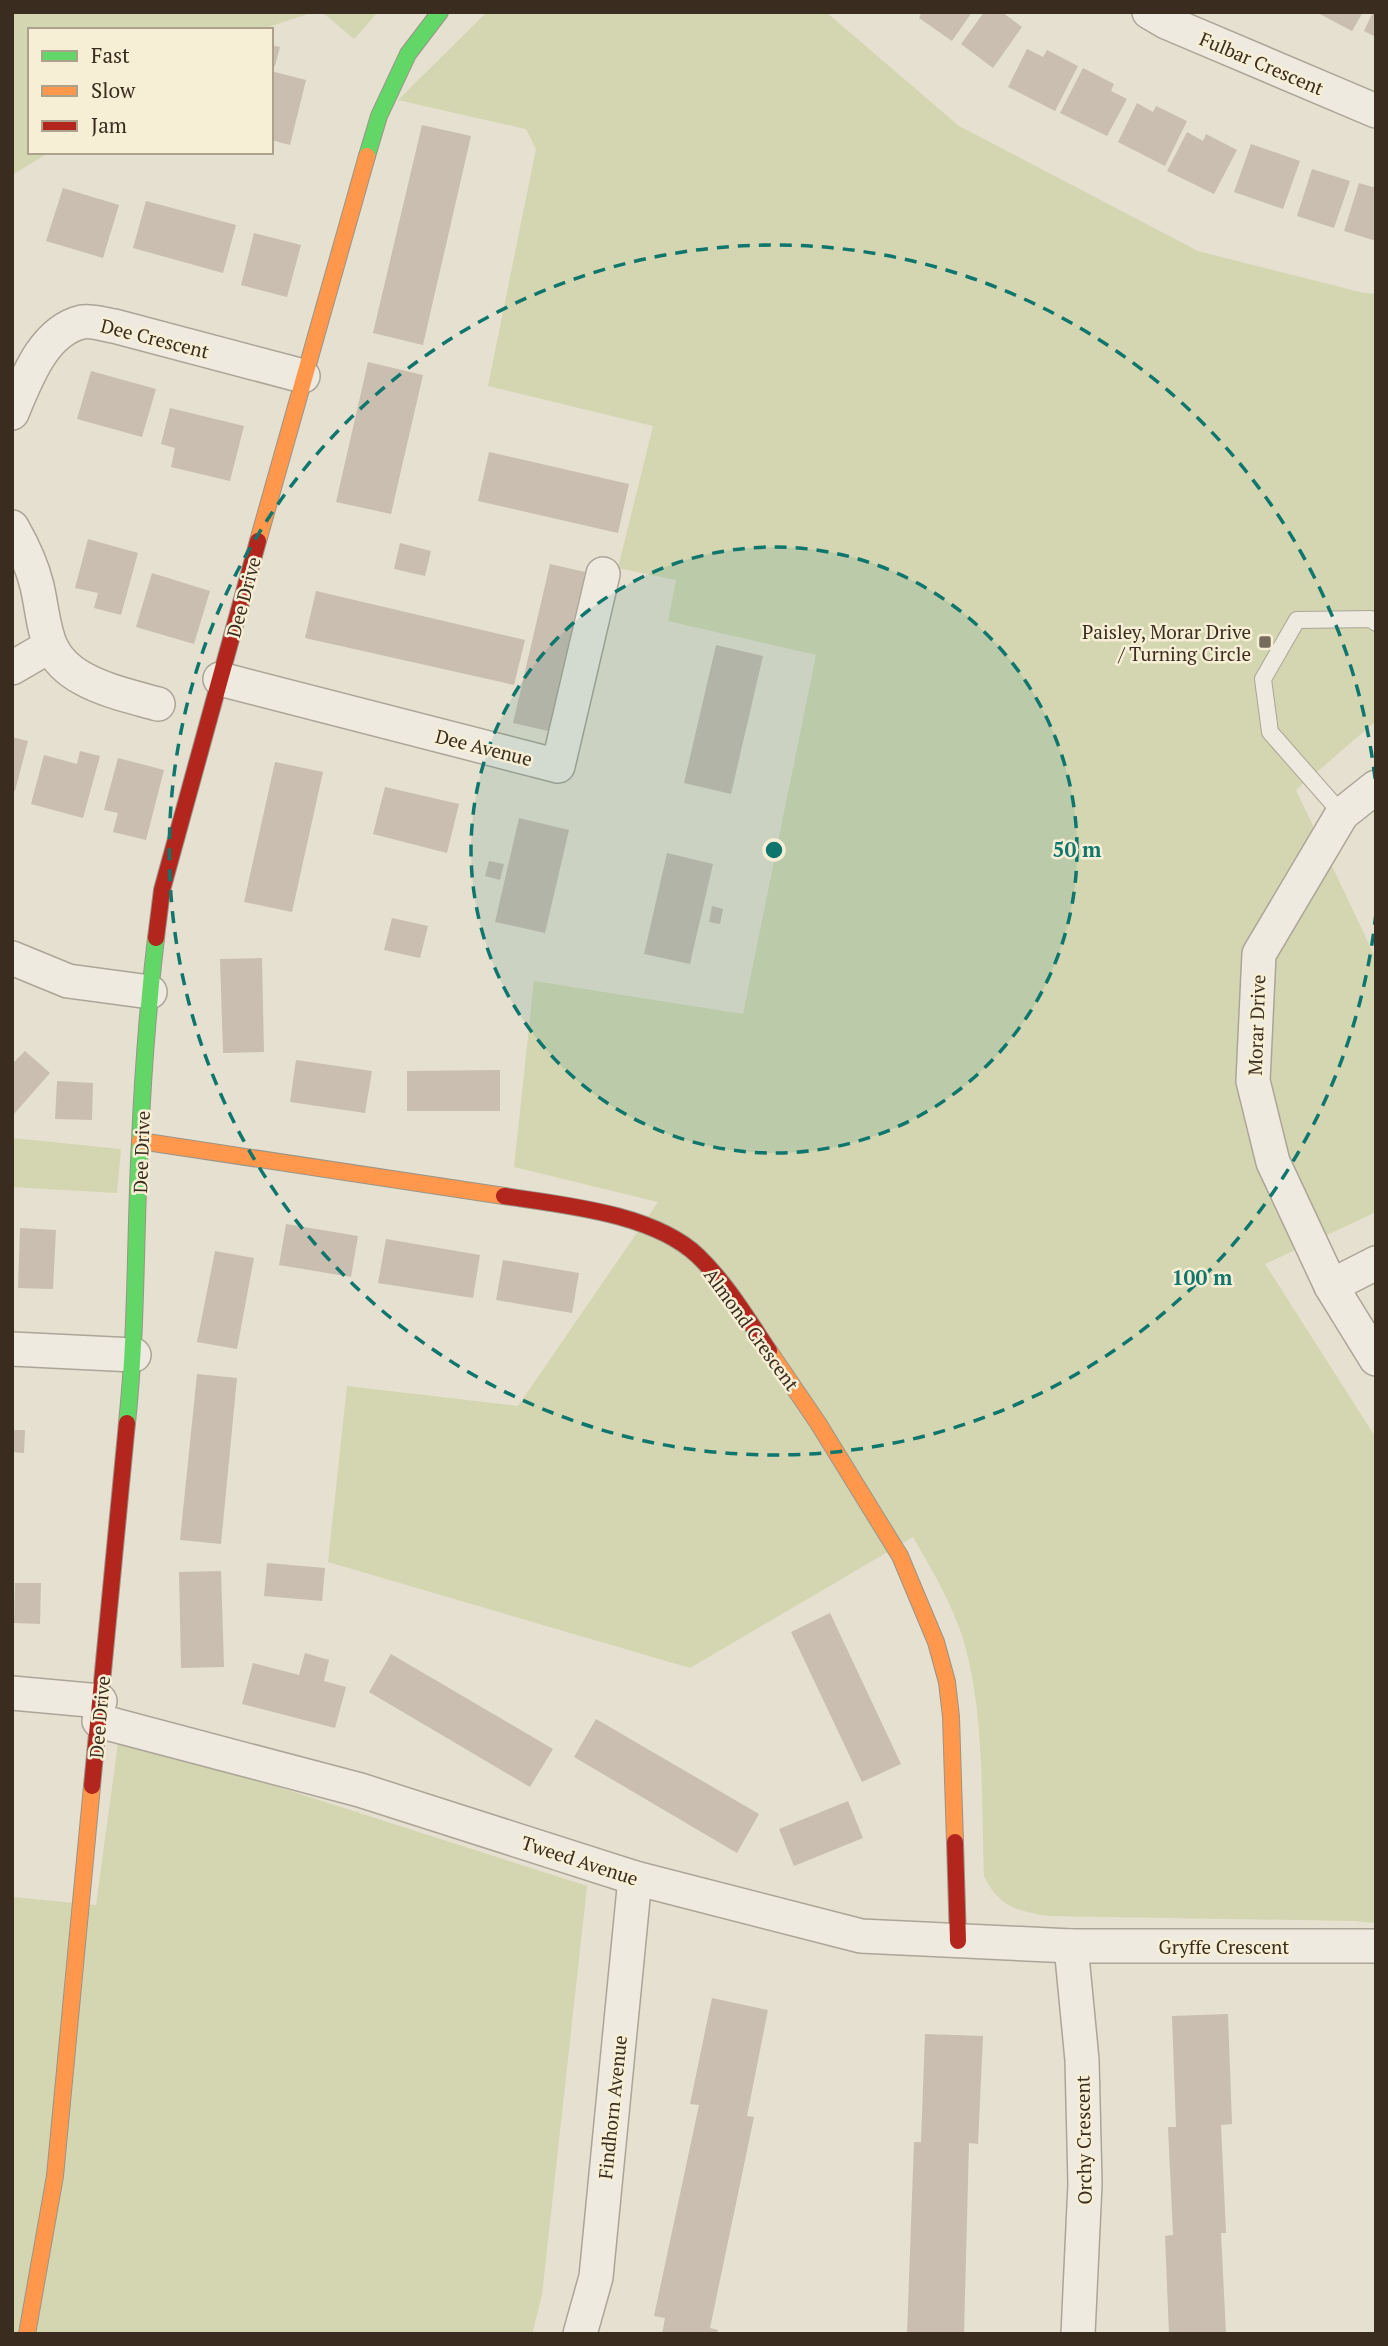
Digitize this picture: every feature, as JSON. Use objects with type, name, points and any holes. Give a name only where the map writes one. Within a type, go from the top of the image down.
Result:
[{"type":"street","name":"Dee Drive","points":[[27,2334],[55,2176],[134,1355],[140,1141],[150,992],[162,890],[303,376],[379,116],[408,54],[440,12]]},
{"type":"street","name":"Fulbar Crescent","points":[[1149,12],[1166,22],[1376,111]]},
{"type":"street","name":"Dee Crescent","points":[[12,414],[37,360],[50,341],[66,328],[85,321],[114,326],[303,376]]},
{"type":"street","points":[[12,527],[31,566],[44,628],[58,660],[82,678],[158,704]]},
{"type":"street","name":"Dee Avenue","points":[[220,679],[558,766],[603,574]]},
{"type":"street","points":[[12,668],[50,646]]},
{"type":"street","name":"Morar Drive","points":[[1376,787],[1342,814],[1259,954],[1253,1081],[1273,1162],[1331,1286],[1376,1359]]},
{"type":"street","points":[[12,958],[68,981],[150,992]]},
{"type":"street","name":"Almond Crescent","points":[[140,1141],[581,1208],[654,1229],[696,1254],[722,1282],[818,1423],[900,1556],[923,1608],[947,1682],[951,1717],[958,1941]]},
{"type":"street","points":[[1331,1286],[1376,1263]]},
{"type":"street","points":[[12,1349],[134,1355]]},
{"type":"street","name":"Tweed Avenue","points":[[12,1693],[99,1711],[360,1790],[635,1878],[861,1936],[1071,1946]]},
{"type":"street","name":"Findhorn Avenue","points":[[580,2334],[596,2277],[635,1878]]},
{"type":"street","name":"Gryffe Crescent","points":[[1071,1946],[1376,1947]]},
{"type":"street","name":"Orchy Crescent","points":[[1071,1946],[1082,2060],[1085,2184],[1078,2334]]},
{"type":"lane","points":[[1342,814],[1270,732],[1263,679],[1297,620],[1371,620],[1376,623]]},
{"type":"green space","points":[[12,12],[314,12],[265,28],[28,28],[28,154],[47,154],[12,175]]},
{"type":"green space","points":[[322,12],[378,12],[354,39]]},
{"type":"green space","points":[[487,12],[826,12],[959,126],[1198,251],[1376,294],[1376,721],[1296,790],[1376,959],[1376,1212],[1265,1264],[1376,1438],[1376,1923],[1049,1916],[1027,1912],[1002,1901],[984,1876],[979,1728],[971,1670],[964,1642],[948,1601],[913,1537],[690,1668],[328,1562],[347,1386],[518,1406],[658,1202],[514,1167],[534,981],[743,1014],[816,655],[668,621],[676,580],[618,568],[653,426],[488,386],[536,149],[526,129],[398,100]]},
{"type":"green space","points":[[12,1138],[121,1149],[117,1193],[12,1187]]},
{"type":"green space","points":[[119,1736],[587,1886],[542,2295],[532,2334],[12,2334],[12,1897],[96,1905]]},
{"type":"building","points":[[922,12],[972,12],[952,41],[919,18]]},
{"type":"building","points":[[984,12],[1002,12],[1022,27],[993,68],[961,44]]},
{"type":"building","points":[[1316,12],[1363,12],[1352,31]]},
{"type":"building","points":[[1373,12],[1376,12],[1376,37],[1364,31]]},
{"type":"building","points":[[273,45],[280,47],[273,66]]},
{"type":"building","points":[[1027,49],[1043,57],[1047,50],[1078,66],[1055,111],[1008,87]]},
{"type":"building","points":[[1083,68],[1114,84],[1111,91],[1127,99],[1107,136],[1060,113]]},
{"type":"building","points":[[273,72],[306,80],[290,145],[273,141]]},
{"type":"building","points":[[1137,103],[1153,112],[1156,106],[1187,121],[1165,166],[1118,142]]},
{"type":"building","points":[[422,125],[471,136],[423,345],[373,333]]},
{"type":"building","points":[[1187,132],[1203,141],[1206,134],[1237,150],[1214,194],[1167,171]]},
{"type":"building","points":[[1251,144],[1300,161],[1283,209],[1234,192]]},
{"type":"building","points":[[1312,169],[1350,181],[1334,228],[1297,216]]},
{"type":"building","points":[[1359,183],[1376,188],[1376,241],[1344,231]]},
{"type":"building","points":[[63,188],[119,205],[103,258],[46,241]]},
{"type":"building","points":[[146,201],[236,225],[223,273],[133,248]]},
{"type":"building","points":[[254,233],[301,245],[287,297],[241,285]]},
{"type":"building","points":[[368,362],[423,375],[391,514],[336,502]]},
{"type":"building","points":[[91,371],[156,389],[142,437],[77,419]]},
{"type":"building","points":[[170,408],[244,426],[230,481],[171,467],[175,448],[161,444]]},
{"type":"building","points":[[489,452],[629,484],[618,533],[478,501]]},
{"type":"building","points":[[88,539],[138,553],[121,615],[94,608],[98,593],[75,588]]},
{"type":"building","points":[[400,543],[431,551],[425,576],[394,569]]},
{"type":"building","points":[[550,564],[585,572],[548,731],[513,723]]},
{"type":"building","points":[[152,573],[210,591],[194,644],[136,627]]},
{"type":"building","points":[[316,591],[525,640],[514,685],[305,638]]},
{"type":"building","points":[[716,645],[763,656],[731,794],[684,783]]},
{"type":"building","points":[[12,737],[28,741],[15,791],[12,790]]},
{"type":"building","points":[[80,751],[100,756],[83,818],[31,804],[44,755],[77,764]]},
{"type":"building","points":[[118,758],[164,770],[146,840],[113,832],[118,813],[104,810]]},
{"type":"building","points":[[275,762],[323,772],[292,912],[244,902]]},
{"type":"building","points":[[385,787],[459,804],[447,853],[373,834]]},
{"type":"building","points":[[519,818],[569,830],[545,933],[495,922]]},
{"type":"building","points":[[667,853],[713,864],[690,964],[644,954]]},
{"type":"building","points":[[489,861],[504,864],[500,880],[485,876]]},
{"type":"building","points":[[712,906],[723,909],[720,924],[709,922]]},
{"type":"building","points":[[392,918],[428,926],[420,958],[384,950]]},
{"type":"building","points":[[262,958],[264,1052],[223,1053],[220,959]]},
{"type":"building","points":[[25,1051],[50,1073],[14,1114],[12,1064]]},
{"type":"building","points":[[296,1060],[372,1071],[365,1113],[290,1102]]},
{"type":"building","points":[[500,1070],[500,1111],[407,1111],[407,1071]]},
{"type":"building","points":[[57,1081],[93,1083],[92,1120],[55,1119]]},
{"type":"building","points":[[286,1224],[358,1236],[351,1277],[279,1265]]},
{"type":"building","points":[[20,1228],[56,1230],[53,1289],[18,1288]]},
{"type":"building","points":[[386,1239],[480,1255],[473,1298],[378,1283]]},
{"type":"building","points":[[215,1251],[254,1258],[237,1349],[197,1342]]},
{"type":"building","points":[[503,1260],[579,1273],[572,1313],[496,1300]]},
{"type":"building","points":[[197,1374],[237,1378],[221,1544],[180,1540]]},
{"type":"building","points":[[12,1430],[25,1430],[24,1453],[12,1452]]},
{"type":"building","points":[[267,1563],[325,1568],[322,1601],[264,1596]]},
{"type":"building","points":[[221,1571],[224,1667],[181,1668],[179,1572]]},
{"type":"building","points":[[15,1583],[41,1583],[40,1624],[14,1623]]},
{"type":"building","points":[[830,1613],[901,1764],[862,1782],[791,1632]]},
{"type":"building","points":[[305,1653],[329,1660],[324,1681],[346,1687],[335,1728],[242,1704],[253,1663],[299,1675]]},
{"type":"building","points":[[391,1654],[553,1749],[530,1787],[369,1692]]},
{"type":"building","points":[[596,1719],[759,1814],[737,1853],[574,1757]]},
{"type":"building","points":[[848,1801],[863,1838],[794,1866],[779,1829]]},
{"type":"building","points":[[712,1998],[768,2010],[747,2116],[754,2117],[710,2328],[718,2330],[717,2334],[662,2334],[665,2318],[654,2316],[699,2105],[690,2104]]},
{"type":"building","points":[[1228,2014],[1232,2124],[1221,2125],[1226,2233],[1221,2233],[1226,2334],[1169,2334],[1165,2236],[1173,2235],[1168,2127],[1176,2127],[1172,2016]]},
{"type":"building","points":[[925,2034],[983,2036],[978,2144],[969,2143],[964,2334],[907,2334],[914,2142],[921,2142]]},
{"type":"traffic: fast","points":[[367,156],[379,116],[408,54],[440,12]]},
{"type":"traffic: fast","points":[[127,1423],[133,1352],[143,1090],[156,938]]},
{"type":"traffic: slow","points":[[258,541],[367,156]]},
{"type":"traffic: slow","points":[[140,1141],[504,1196]]},
{"type":"traffic: slow","points":[[769,1351],[818,1423],[900,1556],[936,1642],[947,1682],[951,1717],[955,1842]]},
{"type":"traffic: slow","points":[[27,2334],[55,2176],[92,1786]]},
{"type":"traffic: jam","points":[[156,938],[162,890],[258,541]]},
{"type":"traffic: jam","points":[[504,1196],[606,1213],[632,1220],[679,1241],[698,1256],[718,1278],[769,1351]]},
{"type":"traffic: jam","points":[[92,1786],[127,1423]]},
{"type":"traffic: jam","points":[[955,1842],[958,1941]]},
{"type":"place","name":"Paisley, Morar Drive / Turning Circle","points":[[1265,642]]}]
